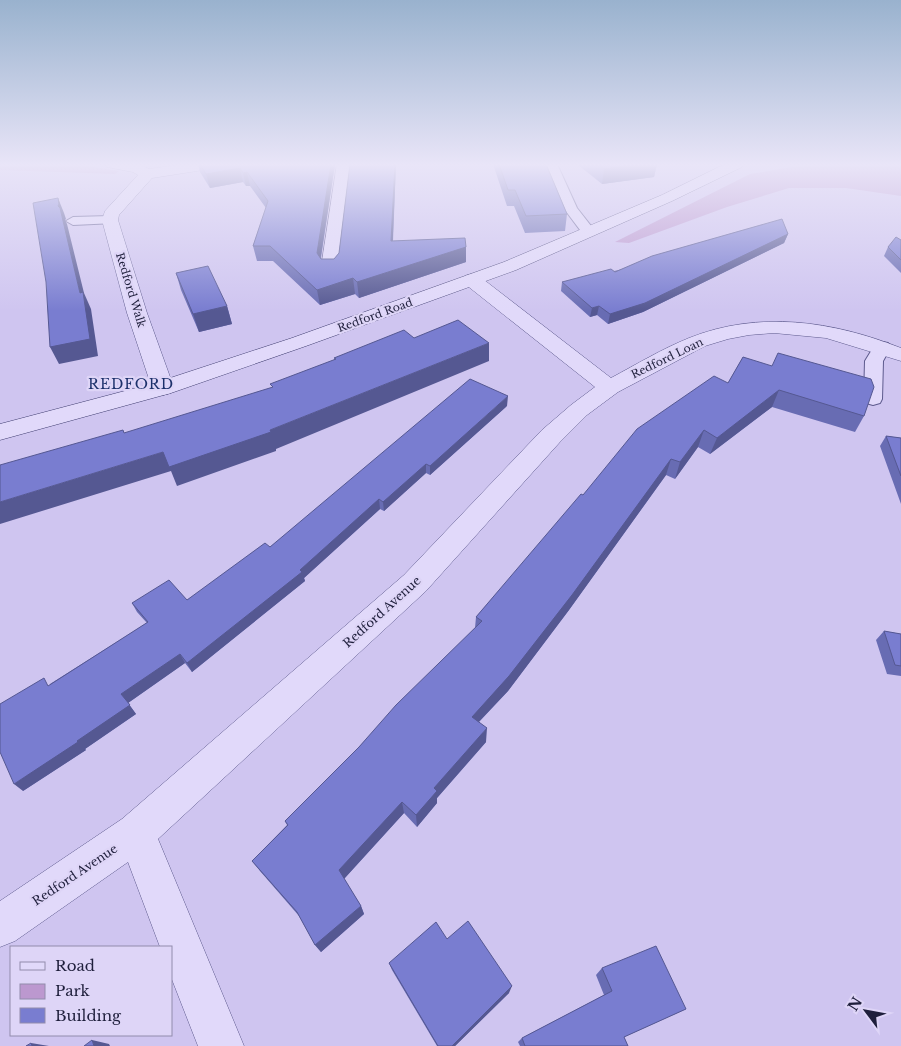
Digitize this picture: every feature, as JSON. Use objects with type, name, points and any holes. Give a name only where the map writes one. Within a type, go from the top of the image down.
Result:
[{"type":"street","points":[[110,220],[112,213]]},
{"type":"street","points":[[331,268],[338,213]]},
{"type":"street","name":"Redford Road","points":[[0,432],[162,388],[300,342],[510,266],[632,213]]},
{"type":"street","name":"Redford Walk","points":[[110,220],[137,313],[162,388]]},
{"type":"street","points":[[472,280],[592,375],[610,387]]},
{"type":"street","name":"Redford Loan","points":[[610,387],[699,342],[724,333],[749,329],[799,327],[852,338],[892,351]]},
{"type":"street","name":"Redford Avenue","points":[[0,926],[136,833],[415,583],[551,436],[610,387]]},
{"type":"street","points":[[136,833],[221,1046]]},
{"type":"lane","points":[[574,213],[588,231]]},
{"type":"lane","points":[[72,220],[110,220]]},
{"type":"lane","points":[[873,399],[874,361],[892,351]]},
{"type":"green space","points":[[673,213],[711,213],[629,243],[615,242]]},
{"type":"building","points":[[35,213],[61,213],[80,293],[83,292],[90,339],[50,347],[46,282]]},
{"type":"building","points":[[264,213],[323,213],[317,253],[321,259],[334,259],[339,253],[344,213],[392,213],[391,241],[465,238],[466,247],[357,282],[353,278],[317,290],[270,246],[253,246]]},
{"type":"building","points":[[525,213],[567,214],[526,216]]},
{"type":"building","points":[[782,219],[788,234],[645,303],[610,314],[599,306],[592,308],[562,282],[611,269],[615,272],[652,256]]},
{"type":"building","points":[[896,237],[901,240],[901,260],[888,247]]},
{"type":"building","points":[[208,266],[227,306],[193,314],[176,273]]},
{"type":"building","points":[[458,320],[489,343],[270,430],[271,432],[169,467],[163,452],[0,502],[0,465],[123,430],[124,433],[273,387],[270,384],[404,330],[414,338]]},
{"type":"building","points":[[778,353],[871,379],[874,387],[864,416],[779,390],[717,438],[704,430],[680,462],[671,459],[572,595],[509,676],[472,717],[487,728],[434,788],[437,791],[416,815],[402,802],[339,870],[361,906],[315,945],[297,912],[252,861],[288,825],[285,821],[359,747],[396,705],[482,621],[476,617],[581,494],[583,495],[637,429],[714,376],[728,383],[743,357],[772,366]]},
{"type":"building","points":[[470,379],[508,396],[430,466],[426,464],[383,502],[379,499],[300,570],[302,572],[187,663],[180,654],[121,694],[130,705],[14,784],[0,752],[0,704],[44,678],[48,686],[148,622],[132,603],[169,580],[187,600],[265,543],[270,547]]},
{"type":"building","points":[[886,436],[901,438],[901,476]]},
{"type":"building","points":[[884,631],[901,634],[901,666],[895,665]]},
{"type":"building","points":[[468,921],[512,986],[452,1046],[438,1046],[389,963],[436,922],[447,939]]},
{"type":"building","points":[[656,946],[686,1009],[624,1037],[628,1046],[525,1046],[522,1038],[612,991],[602,968]]},
{"type":"building","points":[[92,1040],[94,1046],[84,1046]]},
{"type":"district","name":"REDFORD","points":[[131,384]]}]
